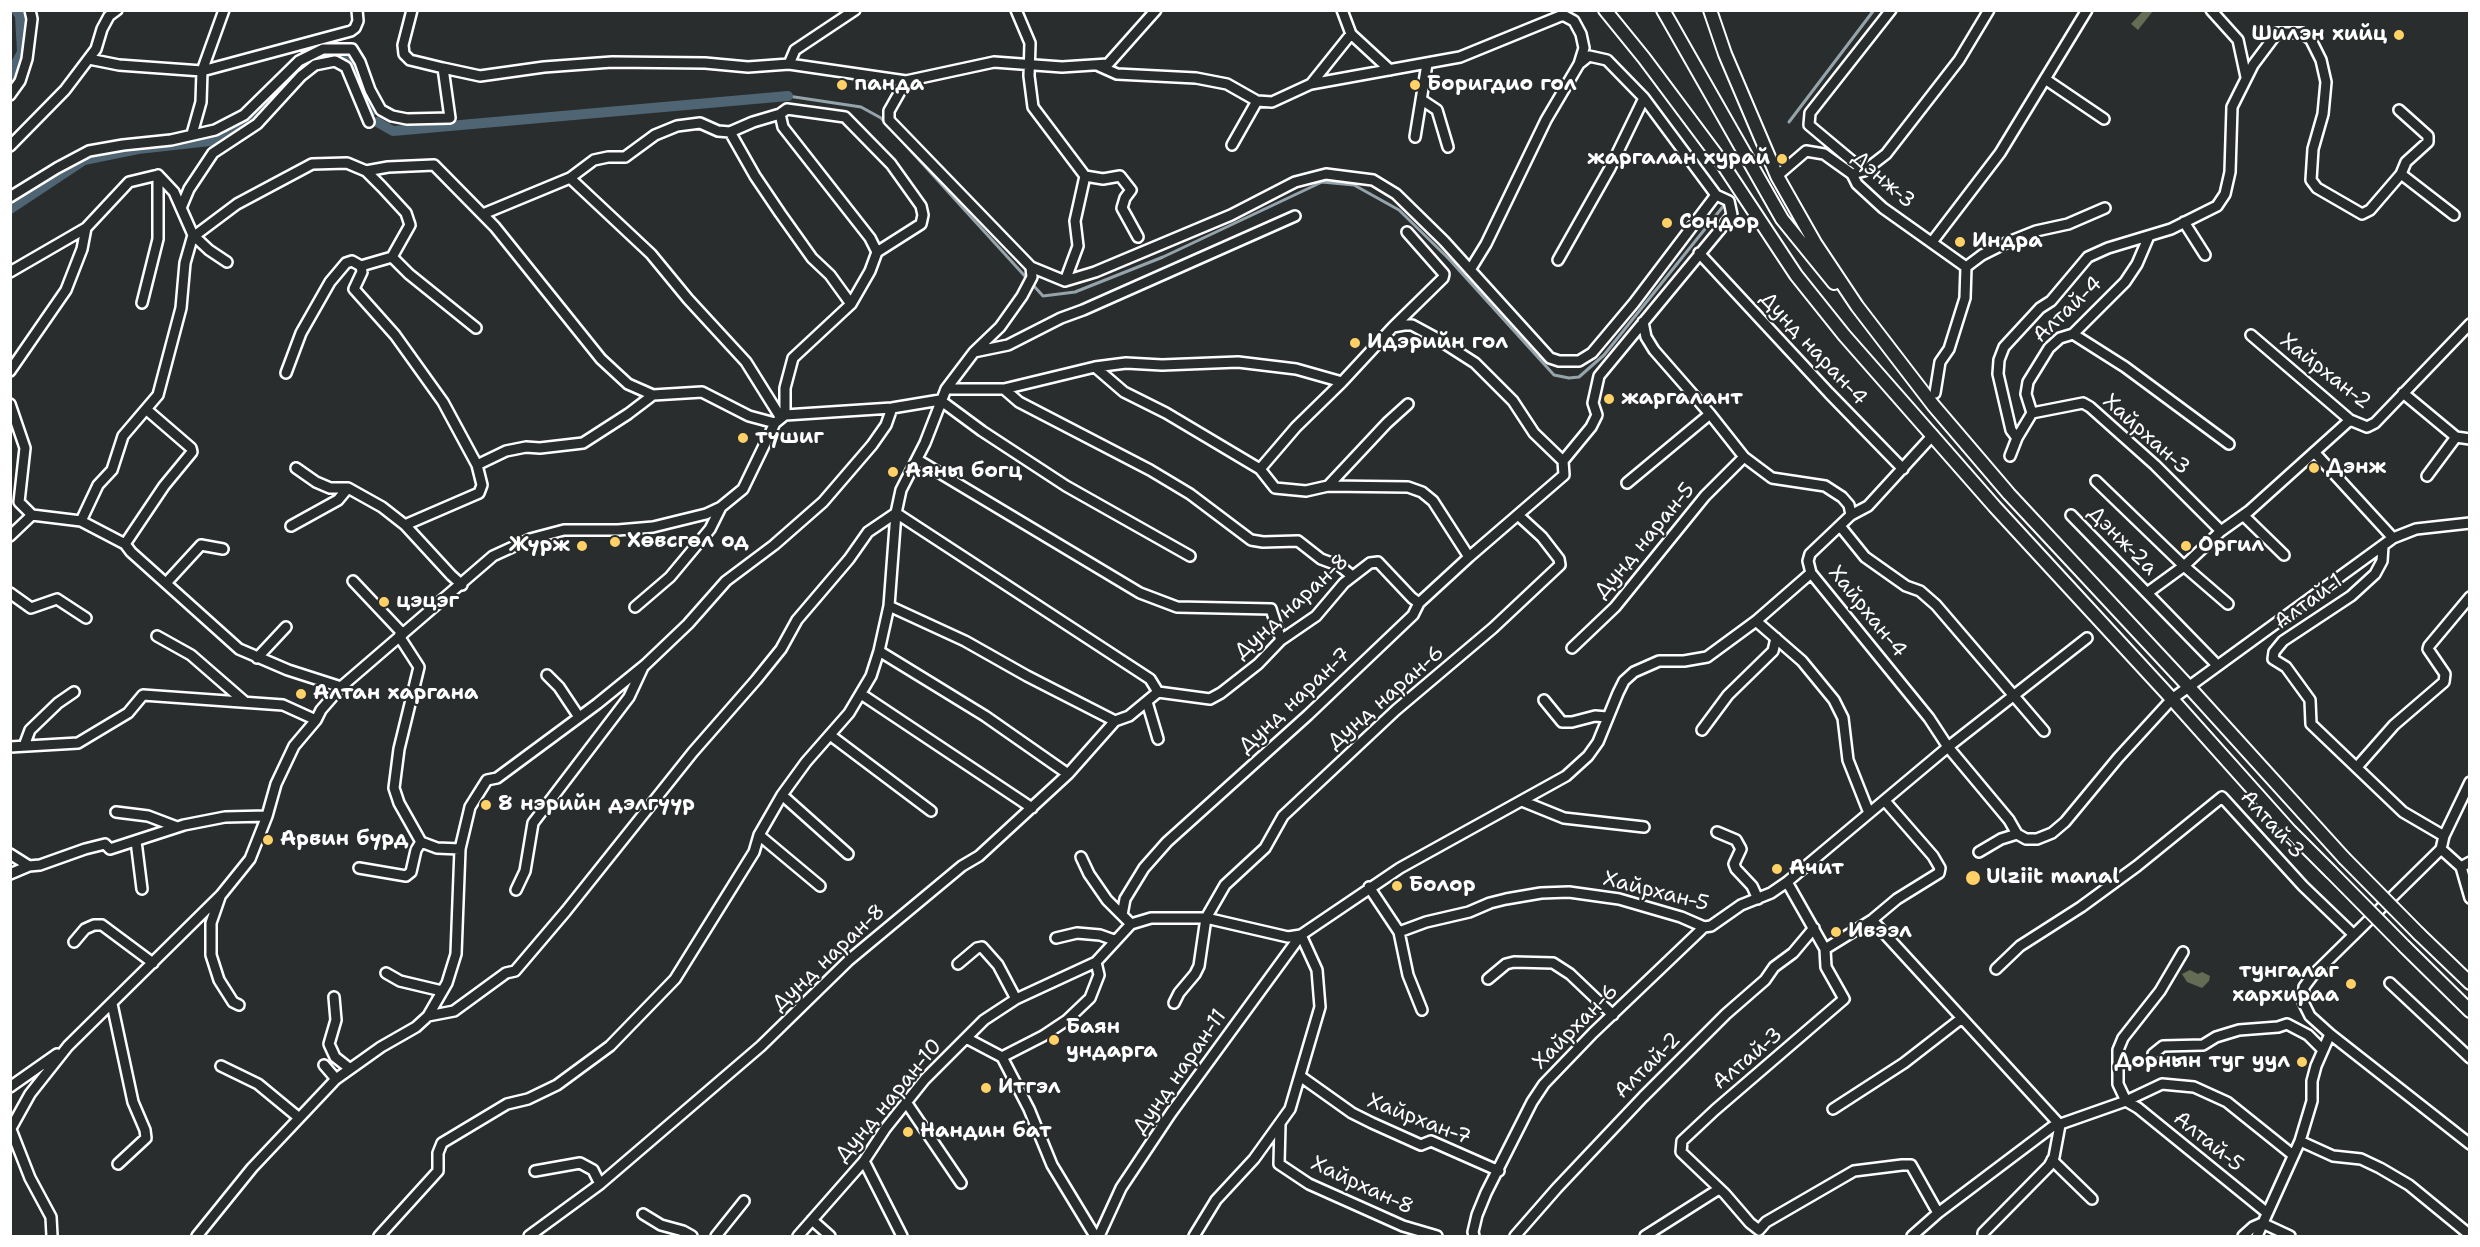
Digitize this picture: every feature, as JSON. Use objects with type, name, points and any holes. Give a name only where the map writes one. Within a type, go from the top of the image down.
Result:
[{"type":"main road","points":[[1605,10],[1718,157],[1796,275],[1844,335],[1995,507],[2290,831],[2469,1011]]},
{"type":"main road","points":[[1663,10],[1782,219],[1934,399]]},
{"type":"main road","points":[[1710,10],[1733,73],[1777,176],[1815,243],[1857,306],[2009,494],[2344,858],[2469,983]]},
{"type":"street","points":[[10,95],[20,81],[27,59],[32,19],[30,10]]},
{"type":"street","points":[[10,146],[65,90],[96,49],[102,28],[109,16],[117,10]]},
{"type":"street","points":[[192,134],[201,102],[202,70],[224,10]]},
{"type":"street","points":[[89,59],[119,65],[202,70],[351,31],[355,28],[357,10]]},
{"type":"street","points":[[412,10],[404,45],[404,54],[410,60],[480,76],[544,67],[612,62],[705,63],[748,67],[789,64],[906,81],[994,62],[1062,67],[1108,64],[1156,10]]},
{"type":"street","points":[[789,64],[795,50],[855,10]]},
{"type":"street","points":[[1016,10],[1028,32],[1030,43],[1029,76],[1033,107],[1085,176],[1102,179],[1120,176],[1131,190],[1122,208],[1138,237]]},
{"type":"street","points":[[1342,10],[1351,34],[1390,70]]},
{"type":"street","points":[[1864,171],[1809,125],[1810,113],[1892,10]]},
{"type":"street","points":[[1852,174],[1864,171],[1886,154],[1959,60],[1989,10]]},
{"type":"street","points":[[1932,242],[2000,153],[2087,10]]},
{"type":"street","points":[[2211,10],[2238,40],[2246,77]]},
{"type":"street","points":[[1099,66],[1117,74],[1196,78],[1227,84],[1257,101],[1272,102],[1311,84],[1460,57],[1563,15],[1574,21],[1581,34],[1584,48],[1579,64],[1546,120],[1486,244],[1470,270]]},
{"type":"street","points":[[2017,438],[2011,430],[1998,374],[1999,360],[2004,347],[2033,315],[2051,301],[2088,257],[2108,248],[2149,236],[2217,206],[2225,194],[2230,172],[2232,107],[2256,60],[2277,33],[2302,33],[2311,40],[2321,60],[2326,82],[2323,114],[2313,148],[2311,180],[2317,188],[2362,214],[2370,210],[2401,174],[2406,162],[2428,142],[2428,136],[2399,110]]},
{"type":"street","points":[[1311,84],[1351,34]]},
{"type":"street","points":[[10,197],[89,151],[171,140],[215,130],[244,115],[300,61],[323,49],[352,49],[381,110],[392,116],[425,120],[450,117],[443,68]]},
{"type":"street","points":[[1563,461],[1591,427],[1597,415],[1593,403],[1599,376],[1732,215],[1730,201],[1716,195],[1644,98],[1607,60],[1589,56],[1579,64]]},
{"type":"street","points":[[181,208],[189,189],[213,153],[257,124],[301,76],[315,66],[335,61],[346,67],[369,122]]},
{"type":"street","points":[[1415,137],[1427,64]]},
{"type":"street","points":[[2045,79],[2103,119]]},
{"type":"street","points":[[906,81],[889,111],[889,120],[1031,272],[1065,281],[1095,272],[1231,215],[1295,182],[1326,174],[1373,180],[1396,194],[1470,270],[1550,358],[1559,361],[1579,362],[1592,353],[1716,195]]},
{"type":"street","points":[[1558,261],[1610,168],[1644,98]]},
{"type":"street","points":[[1422,100],[1437,110],[1448,147]]},
{"type":"street","points":[[1232,146],[1257,101]]},
{"type":"street","points":[[52,1236],[51,1217],[30,1178],[11,1128],[30,1094],[68,1046],[221,895],[250,859],[267,816],[276,784],[294,746],[316,720],[321,710],[341,687],[493,556],[530,539],[564,530],[618,530],[653,527],[706,514],[721,507],[743,489],[780,419],[793,358],[851,304],[870,271],[877,252],[921,224],[923,215],[921,206],[891,164],[845,117],[787,109],[780,114],[730,132],[718,131],[700,123],[676,126],[655,135],[625,157],[608,156],[594,160],[570,178],[483,214]]},
{"type":"street","points":[[780,114],[783,127],[870,238],[877,252]]},
{"type":"street","points":[[730,132],[754,176],[780,213],[812,258],[830,275],[851,304]]},
{"type":"street","name":"Дэнж-3","points":[[1777,176],[1806,151],[1824,154],[1852,174],[1857,184],[1883,208],[1966,267]]},
{"type":"street","points":[[193,235],[237,204],[312,164],[347,163],[366,171],[406,213],[410,225],[392,257],[361,266],[352,261],[346,263],[330,282],[301,333],[286,373]]},
{"type":"street","points":[[366,171],[388,167],[434,165],[483,214],[601,359],[628,384],[653,395],[702,392],[749,416],[780,419],[892,408],[940,400],[982,431],[1066,486],[1190,556]]},
{"type":"street","points":[[2401,174],[2454,215]]},
{"type":"street","points":[[158,175],[174,192],[193,235],[227,262]]},
{"type":"street","points":[[10,272],[86,228],[129,182],[158,175]]},
{"type":"street","points":[[142,303],[158,239],[158,175]]},
{"type":"street","points":[[1065,281],[1078,246],[1075,221],[1085,176]]},
{"type":"street","points":[[570,178],[651,254],[688,299],[746,362],[780,419]]},
{"type":"street","points":[[1934,399],[1940,362],[1949,349],[1965,298],[1966,267],[1982,255],[2006,243],[2036,231],[2068,224],[2105,208]]},
{"type":"street","points":[[974,352],[1008,345],[1061,318],[1295,216]]},
{"type":"street","points":[[2184,222],[2205,255]]},
{"type":"street","points":[[10,370],[66,290],[82,249],[86,228]]},
{"type":"street","points":[[1260,469],[1296,427],[1443,278],[1444,274],[1407,232]]},
{"type":"street","points":[[81,521],[98,485],[112,470],[123,436],[158,395],[178,319],[185,263],[193,235]]},
{"type":"street","name":"Алтай-4","points":[[2032,413],[2025,394],[2028,382],[2049,348],[2060,338],[2073,333],[2124,282],[2137,264],[2149,236]]},
{"type":"street","name":"Дунд наран-4","points":[[1699,253],[1903,469]]},
{"type":"street","points":[[392,257],[409,274],[476,328]]},
{"type":"street","points":[[361,266],[362,272],[354,289],[395,335],[443,402],[477,465],[482,485],[479,493],[405,525]]},
{"type":"street","points":[[379,1236],[438,1171],[438,1153],[442,1143],[507,1104],[528,1099],[557,1085],[610,1046],[675,979],[748,861],[759,835],[782,795],[861,694],[871,676],[889,606],[896,513],[901,490],[918,460],[946,389],[974,352],[1000,327],[1022,296],[1031,272]]},
{"type":"street","points":[[1643,322],[1646,337],[1654,351],[1710,414],[1744,457],[1772,478],[1826,486],[1849,505],[1851,515]]},
{"type":"street","name":"Хайрхан-2","points":[[2252,335],[2350,420],[2367,427],[2375,423],[2469,324]]},
{"type":"street","points":[[1393,327],[1412,325],[1475,363],[1513,401],[1534,433],[1563,461],[1564,475],[1518,515]]},
{"type":"street","name":"Хайрхан-3","points":[[2073,333],[2229,444]]},
{"type":"street","points":[[946,389],[1004,389],[1095,367],[1126,363],[1185,365],[1238,362],[1296,369],[1342,382]]},
{"type":"street","points":[[1095,367],[1124,392],[1166,413],[1260,469],[1275,488],[1306,491],[1328,486],[1408,487],[1422,492],[1433,501],[1468,557]]},
{"type":"street","points":[[1004,389],[1019,402],[1190,494],[1251,540],[1298,541],[1321,559],[1340,566],[1352,576]]},
{"type":"street","name":"Хайрхан-2","points":[[2403,393],[2456,438]]},
{"type":"street","points":[[477,465],[516,448],[583,443],[653,395]]},
{"type":"street","name":"Хайрхан-3","points":[[2032,413],[2083,403],[2090,407],[2155,465],[2222,531]]},
{"type":"street","points":[[10,404],[25,448],[19,502],[32,515],[81,521],[125,544],[131,552],[239,649],[257,658],[341,687]]},
{"type":"street","points":[[1328,486],[1386,423],[1408,404]]},
{"type":"street","points":[[197,1236],[252,1168],[297,1117],[336,1078],[428,1017],[442,991],[456,954],[460,849],[470,807],[487,780],[497,778],[645,665],[688,624],[726,581],[774,545],[823,502],[872,445],[886,425],[892,408]]},
{"type":"street","points":[[125,544],[164,486],[192,452],[191,448],[147,410]]},
{"type":"street","points":[[2010,456],[2017,438],[2032,413]]},
{"type":"street","name":"Дунд наран-5","points":[[1627,483],[1710,414]]},
{"type":"street","points":[[2147,592],[2184,566],[2222,531],[2244,516],[2350,420]]},
{"type":"street","points":[[1840,526],[1851,515],[1868,506],[1933,435]]},
{"type":"street","points":[[2427,476],[2456,438],[2469,439]]},
{"type":"street","points":[[2315,453],[2393,538]]},
{"type":"street","name":"Дунд наран-5","points":[[1572,648],[1616,607],[1705,496],[1744,457]]},
{"type":"street","points":[[918,460],[1140,593],[1178,607],[1271,609],[1281,640]]},
{"type":"street","points":[[296,468],[316,482],[330,488],[348,488],[382,507],[405,525],[462,585]]},
{"type":"street","points":[[2096,481],[2184,566],[2228,604]]},
{"type":"street","points":[[291,526],[338,500],[348,488]]},
{"type":"street","points":[[635,607],[670,577],[710,529],[721,507]]},
{"type":"street","points":[[896,513],[1150,679],[1158,692]]},
{"type":"street","points":[[428,1017],[454,1011],[506,973],[515,971],[693,752],[781,649],[797,620],[849,559],[868,532],[896,513]]},
{"type":"street","points":[[10,537],[32,515]]},
{"type":"street","name":"Дунд наран-7","points":[[1122,915],[1125,899],[1144,868],[1167,842],[1308,715],[1413,615],[1419,603],[1468,557],[1518,515]]},
{"type":"street","name":"Дунд наран-6","points":[[1206,918],[1225,885],[1265,848],[1283,816],[1396,710],[1493,628],[1560,565],[1559,559],[1542,537],[1518,515]]},
{"type":"street","name":"Дэнж-2а","points":[[2070,515],[2217,665]]},
{"type":"street","points":[[2244,516],[2284,555]]},
{"type":"street","points":[[1979,852],[2001,838],[2017,834],[2025,839],[2037,839],[2052,833],[2065,822],[2118,758],[2172,699],[2393,538],[2416,529],[2469,523]]},
{"type":"street","name":"Хайрхан-4","points":[[2017,834],[2009,820],[1948,747],[1929,718],[1812,573],[1808,561],[1810,554],[1840,526],[1865,557],[1906,586],[1920,591],[1936,605],[2044,731]]},
{"type":"street","points":[[166,582],[201,545],[223,549]]},
{"type":"street","name":"Алтай-1","points":[[2383,546],[2382,561],[2375,574],[2351,596],[2283,641],[2274,652],[2273,659],[2286,667],[2310,700],[2311,724],[2403,812],[2444,836]]},
{"type":"street","name":"Дунд наран-8","points":[[529,1236],[600,1184],[761,1046],[849,960],[962,866],[979,856],[1068,774],[1115,721],[1129,716],[1158,692],[1210,699],[1258,664],[1281,640],[1316,616],[1352,576],[1370,563],[1378,562],[1419,603]]},
{"type":"street","points":[[966,1038],[1002,1057],[1043,1036],[1081,1008],[1094,992],[1099,975],[1096,962],[1114,940],[1131,924],[1150,918],[1206,918],[1288,937],[1301,935],[1369,887],[1566,776],[1588,756],[1598,742],[1624,681],[1634,672],[1659,661],[1684,661],[1707,657],[1756,621],[1812,573]]},
{"type":"street","points":[[353,581],[401,635],[419,667],[399,749],[394,788],[399,803],[421,842],[437,848],[460,849]]},
{"type":"street","points":[[10,593],[31,608],[57,599],[86,618]]},
{"type":"street","points":[[2356,767],[2394,725],[2444,682],[2445,674],[2428,649],[2469,597]]},
{"type":"street","points":[[889,606],[964,641],[1115,721]]},
{"type":"street","points":[[1756,621],[1802,661],[1834,700],[1843,718],[1848,760],[1869,813]]},
{"type":"street","points":[[257,658],[286,627]]},
{"type":"street","points":[[157,636],[191,655],[244,702]]},
{"type":"street","points":[[1702,730],[1728,695],[1773,651],[1776,638]]},
{"type":"street","points":[[1787,882],[1825,949],[1872,920],[1897,899],[1939,873],[1940,868],[1935,861],[1885,801],[1948,747],[2087,638]]},
{"type":"street","points":[[879,651],[985,716],[1068,774]]},
{"type":"street","points":[[516,890],[525,871],[533,823],[627,700],[645,665]]},
{"type":"street","points":[[548,675],[579,717]]},
{"type":"street","points":[[24,746],[30,730],[58,703],[74,692]]},
{"type":"street","points":[[10,747],[78,743],[128,713],[143,694],[283,705],[316,720]]},
{"type":"street","points":[[861,694],[1032,808]]},
{"type":"street","points":[[1544,700],[1562,722],[1595,716],[1607,717]]},
{"type":"street","points":[[1147,702],[1158,738]]},
{"type":"street","points":[[830,735],[931,811]]},
{"type":"street","points":[[2469,782],[2444,836],[2441,849],[2313,975],[2304,987],[2303,1002],[2310,1016],[2330,1034],[2469,1144]]},
{"type":"street","points":[[782,795],[848,854]]},
{"type":"street","name":"Алтай-3","points":[[1996,969],[2020,946],[2081,907],[2137,866],[2222,796],[2303,886],[2354,935]]},
{"type":"street","points":[[1522,801],[1564,818],[1644,827]]},
{"type":"street","name":"Хайрхан-5","points":[[1400,932],[1426,922],[1469,912],[1490,903],[1526,894],[1560,892],[1619,899],[1681,917],[1704,927],[1711,926],[1741,905],[1758,899],[1787,882],[1885,801]]},
{"type":"street","points":[[116,812],[148,816],[177,827]]},
{"type":"street","points":[[10,874],[29,866],[40,865],[105,844],[110,849],[177,827],[225,817],[267,816]]},
{"type":"street","points":[[1718,832],[1736,840],[1741,849],[1734,864],[1752,886],[1758,899]]},
{"type":"street","points":[[759,835],[820,886]]},
{"type":"street","points":[[136,841],[142,889]]},
{"type":"street","points":[[359,868],[406,876],[411,872],[416,850],[421,842]]},
{"type":"street","points":[[2441,849],[2465,865],[2469,898]]},
{"type":"street","points":[[10,854],[29,866]]},
{"type":"street","points":[[1080,857],[1107,900],[1131,924]]},
{"type":"street","points":[[1369,887],[1400,932],[1407,975],[1422,1010]]},
{"type":"street","points":[[221,895],[211,923],[211,955],[219,980],[233,1002],[239,1005]]},
{"type":"street","name":"Дунд наран-11","points":[[1174,1003],[1199,966],[1206,918]]},
{"type":"street","points":[[1872,920],[1927,977],[2060,1125]]},
{"type":"street","points":[[74,942],[85,929],[94,925],[102,925],[153,963]]},
{"type":"street","name":"Хайрхан-6","points":[[1499,1171],[1532,1102],[1544,1084],[1704,927]]},
{"type":"street","name":"Алтай-2","points":[[1515,1236],[1643,1097],[1726,1014],[1764,980],[1774,967],[1793,953],[1814,928]]},
{"type":"street","points":[[1056,938],[1077,933],[1100,935],[1114,940]]},
{"type":"street","points":[[1194,1236],[1216,1200],[1239,1176],[1281,1124],[1290,1109],[1320,1007],[1317,970],[1301,935]]},
{"type":"street","name":"Дунд наран-11","points":[[1097,1236],[1122,1188],[1171,1113],[1301,935]]},
{"type":"street","points":[[958,964],[977,948],[982,947],[998,964],[1016,999]]},
{"type":"street","name":"Алтай-3","points":[[1825,949],[1826,967],[1844,999],[1842,1002],[1737,1090],[1682,1141],[1681,1152],[1719,1189],[1757,1233],[1774,1217],[1854,1171],[1902,1165],[1911,1165],[1938,1213]]},
{"type":"street","points":[[2126,1101],[2118,1084],[2118,1050],[2123,1038],[2164,984],[2183,952]]},
{"type":"street","name":"Дунд наран-10","points":[[798,1236],[864,1161],[925,1079],[984,1020],[1016,999],[1096,962]]},
{"type":"street","points":[[1488,980],[1506,964],[1514,962],[1553,963],[1570,974],[1613,1015]]},
{"type":"street","points":[[386,973],[400,981],[442,991]]},
{"type":"street","points":[[2390,983],[2469,1058]]},
{"type":"street","points":[[334,997],[336,1020],[330,1044],[335,1057],[349,1068]]},
{"type":"street","points":[[112,1004],[133,1102],[146,1138],[118,1164]]},
{"type":"street","points":[[1833,1109],[1904,1063],[1962,1018]]},
{"type":"street","points":[[2153,1054],[2163,1046],[2203,1045],[2216,1037],[2239,1030],[2278,1027],[2287,1024],[2308,1035],[2323,1050]]},
{"type":"street","points":[[2257,1236],[2300,1141],[2312,1101],[2312,1081],[2330,1034]]},
{"type":"street","points":[[10,1087],[68,1046]]},
{"type":"street","name":"Дунд наран-11","points":[[1002,1057],[1029,1109],[1052,1165],[1097,1236]]},
{"type":"street","points":[[324,1065],[336,1078]]},
{"type":"street","points":[[221,1066],[258,1084],[297,1117]]},
{"type":"street","name":"Хайрхан-7","points":[[1300,1076],[1352,1113],[1372,1123],[1421,1145],[1431,1141],[1499,1171]]},
{"type":"street","points":[[1912,1236],[2040,1134],[2126,1101],[2162,1084],[2194,1087],[2227,1102],[2293,1155]]},
{"type":"street","name":"Алтай-5","points":[[2126,1101],[2138,1108],[2266,1212]]},
{"type":"street","points":[[906,1102],[961,1183]]},
{"type":"street","name":"Хайрхан-8","points":[[1281,1124],[1279,1164],[1309,1184],[1340,1199],[1403,1226],[1437,1236]]},
{"type":"street","points":[[1983,1236],[1983,1233],[2052,1160],[2060,1125]]},
{"type":"street","points":[[2300,1141],[2333,1156],[2361,1159],[2380,1168],[2409,1185],[2469,1235]]},
{"type":"street","points":[[2052,1160],[2092,1198]]},
{"type":"street","points":[[864,1161],[902,1236]]},
{"type":"street","points":[[535,1171],[580,1163],[593,1170],[600,1184]]},
{"type":"street","points":[[1474,1236],[1477,1215],[1499,1171]]},
{"type":"street","points":[[1645,1236],[1719,1189]]},
{"type":"street","points":[[716,1236],[744,1201]]},
{"type":"street","points":[[643,1214],[661,1225],[692,1236]]},
{"type":"street","points":[[812,1220],[830,1236]]},
{"type":"street","points":[[2243,1236],[2262,1223],[2290,1236]]},
{"type":"green space","points":[[2143,11],[2153,11],[2138,30],[2131,24]]},
{"type":"green space","points":[[2190,970],[2210,976],[2209,981],[2202,988],[2187,982],[2182,974]]},
{"type":"waterway","points":[[10,75],[22,52],[20,16],[16,10]]},
{"type":"waterway","points":[[1789,122],[1874,10]]},
{"type":"waterway","points":[[10,209],[84,160],[138,149],[210,141],[252,119],[300,71],[324,58],[339,57],[353,64],[372,111]]},
{"type":"waterway","points":[[788,96],[861,107],[881,118],[1043,296],[1075,292],[1163,257],[1322,182],[1354,185],[1399,210],[1449,259],[1554,375],[1569,378],[1579,377],[1604,355],[1725,204]]},
{"type":"waterway","points":[[377,122],[393,131],[788,96]]},
{"type":"place","name":"Шилэн хийц","points":[[2399,35]]},
{"type":"place","name":"панда","points":[[842,85]]},
{"type":"place","name":"Боригдио гол","points":[[1415,85]]},
{"type":"place","name":"жаргалан хурай","points":[[1782,159]]},
{"type":"place","name":"Сондор","points":[[1667,223]]},
{"type":"place","name":"Индра","points":[[1960,242]]},
{"type":"place","name":"Идэрийн гол","points":[[1355,343]]},
{"type":"place","name":"жаргалант","points":[[1609,399]]},
{"type":"place","name":"түшиг","points":[[743,438]]},
{"type":"place","name":"Дэнж","points":[[2314,468]]},
{"type":"place","name":"Аяны богц","points":[[893,472]]},
{"type":"place","name":"Хөвсгөл од","points":[[615,542]]},
{"type":"place","name":"Жүрж","points":[[582,546]]},
{"type":"place","name":"Оргил","points":[[2186,546]]},
{"type":"place","name":"цэцэг","points":[[384,602]]},
{"type":"place","name":"Алтан харгана","points":[[301,694]]},
{"type":"place","name":"8 нэрийн дэлгүүр","points":[[486,805]]},
{"type":"place","name":"Арвин бүрд","points":[[268,840]]},
{"type":"place","name":"Ачит","points":[[1777,869]]},
{"type":"place","name":"Ulziit manal","points":[[1973,878]]},
{"type":"place","name":"Болор","points":[[1397,886]]},
{"type":"place","name":"Ивээл","points":[[1836,932]]},
{"type":"place","name":"тунгалаг хархираа","points":[[2351,984]]},
{"type":"place","name":"Баян ундарга","points":[[1054,1040]]},
{"type":"place","name":"Дорнын туг уул","points":[[2302,1062]]},
{"type":"place","name":"Итгэл","points":[[986,1088]]},
{"type":"place","name":"Нандин бат","points":[[908,1132]]}]
